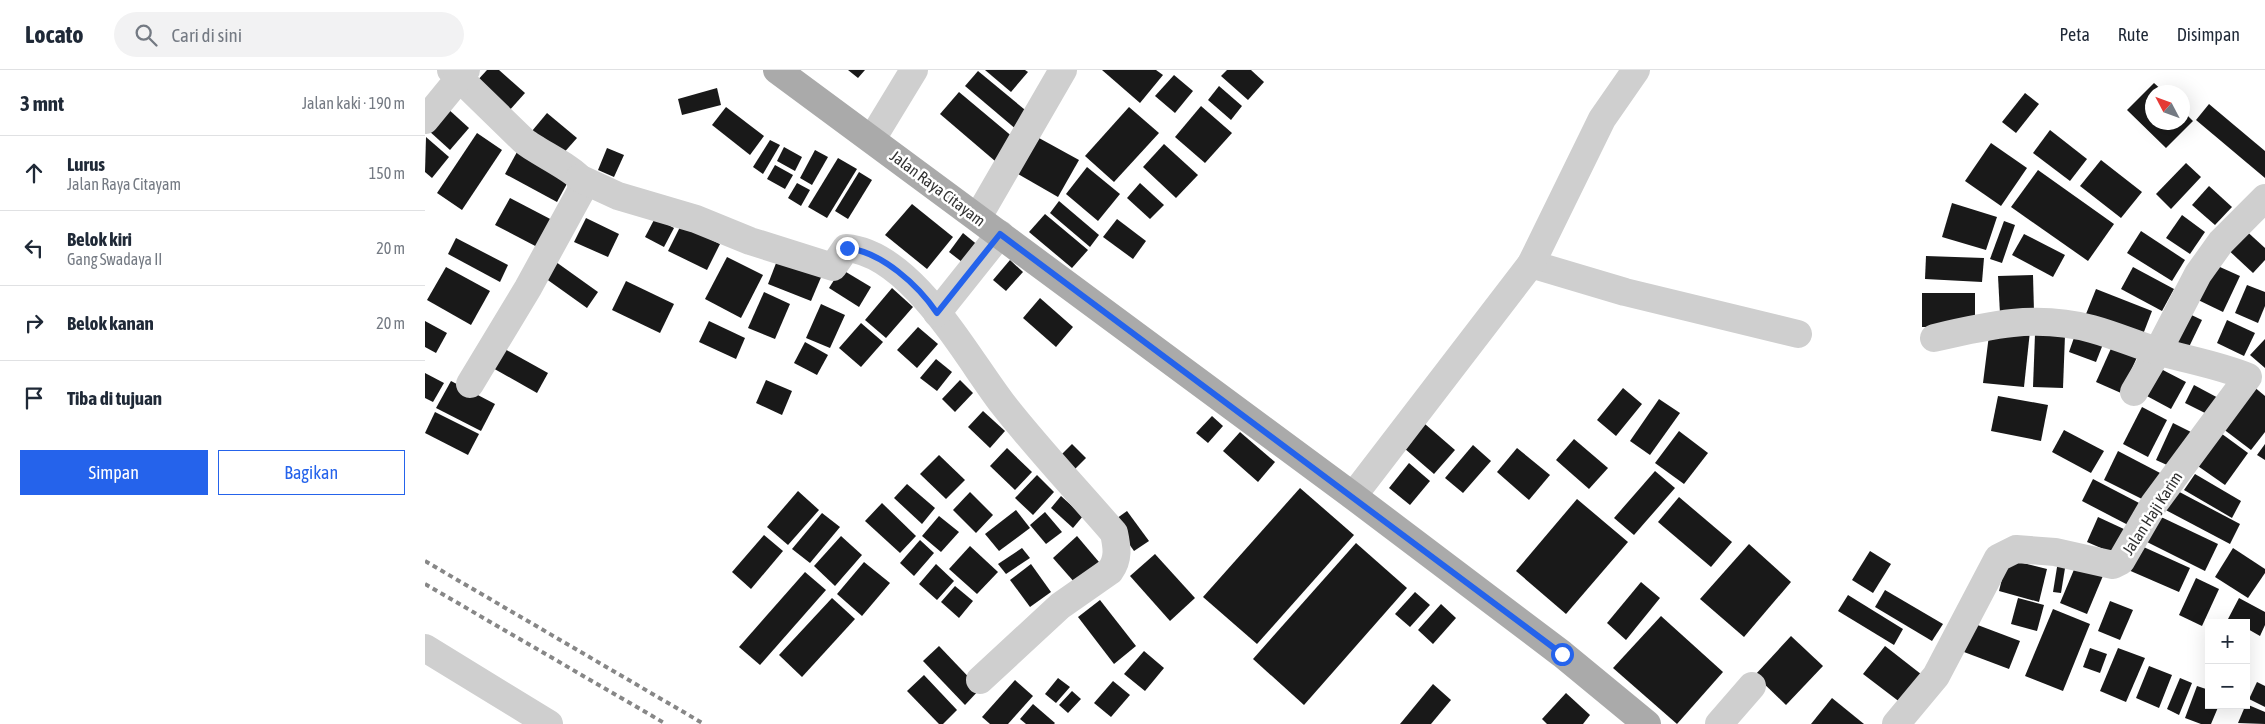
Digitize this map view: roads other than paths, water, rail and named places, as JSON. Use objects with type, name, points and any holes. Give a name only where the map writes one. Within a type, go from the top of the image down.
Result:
[{"type":"main road","name":"Jalan Raya Citayam","points":[[777,70],[1353,496],[1562,654],[1647,724]]},
{"type":"street","points":[[872,139],[914,70]]},
{"type":"street","points":[[978,217],[1063,70]]},
{"type":"street","points":[[1353,496],[1531,264],[1602,119],[1636,70]]},
{"type":"street","points":[[425,120],[458,73],[524,141],[537,152],[566,168],[579,178],[618,196],[696,219],[750,241],[833,267],[847,248],[865,253],[888,264],[927,298],[1003,403],[1114,533],[1118,548],[1114,566],[1110,572],[1060,606],[980,680]]},
{"type":"street","points":[[471,384],[528,288],[581,191],[579,178]]},
{"type":"street","points":[[2134,392],[2158,351],[2198,274],[2221,242],[2265,198]]},
{"type":"street","points":[[937,313],[1000,234]]},
{"type":"street","points":[[1531,264],[1625,292],[1797,334]]},
{"type":"street","name":"Jalan Haji Karim","points":[[1896,724],[1936,676],[1998,558],[2016,549],[2055,552],[2113,564],[2121,561],[2154,504],[2257,383],[2225,367],[2158,351],[2090,329],[2038,321],[1995,324],[1934,338]]},
{"type":"street","points":[[425,648],[549,724]]},
{"type":"street","points":[[1719,724],[1752,686]]},
{"type":"railway","points":[[425,561],[704,724]]},
{"type":"railway","points":[[425,584],[666,724]]}]
